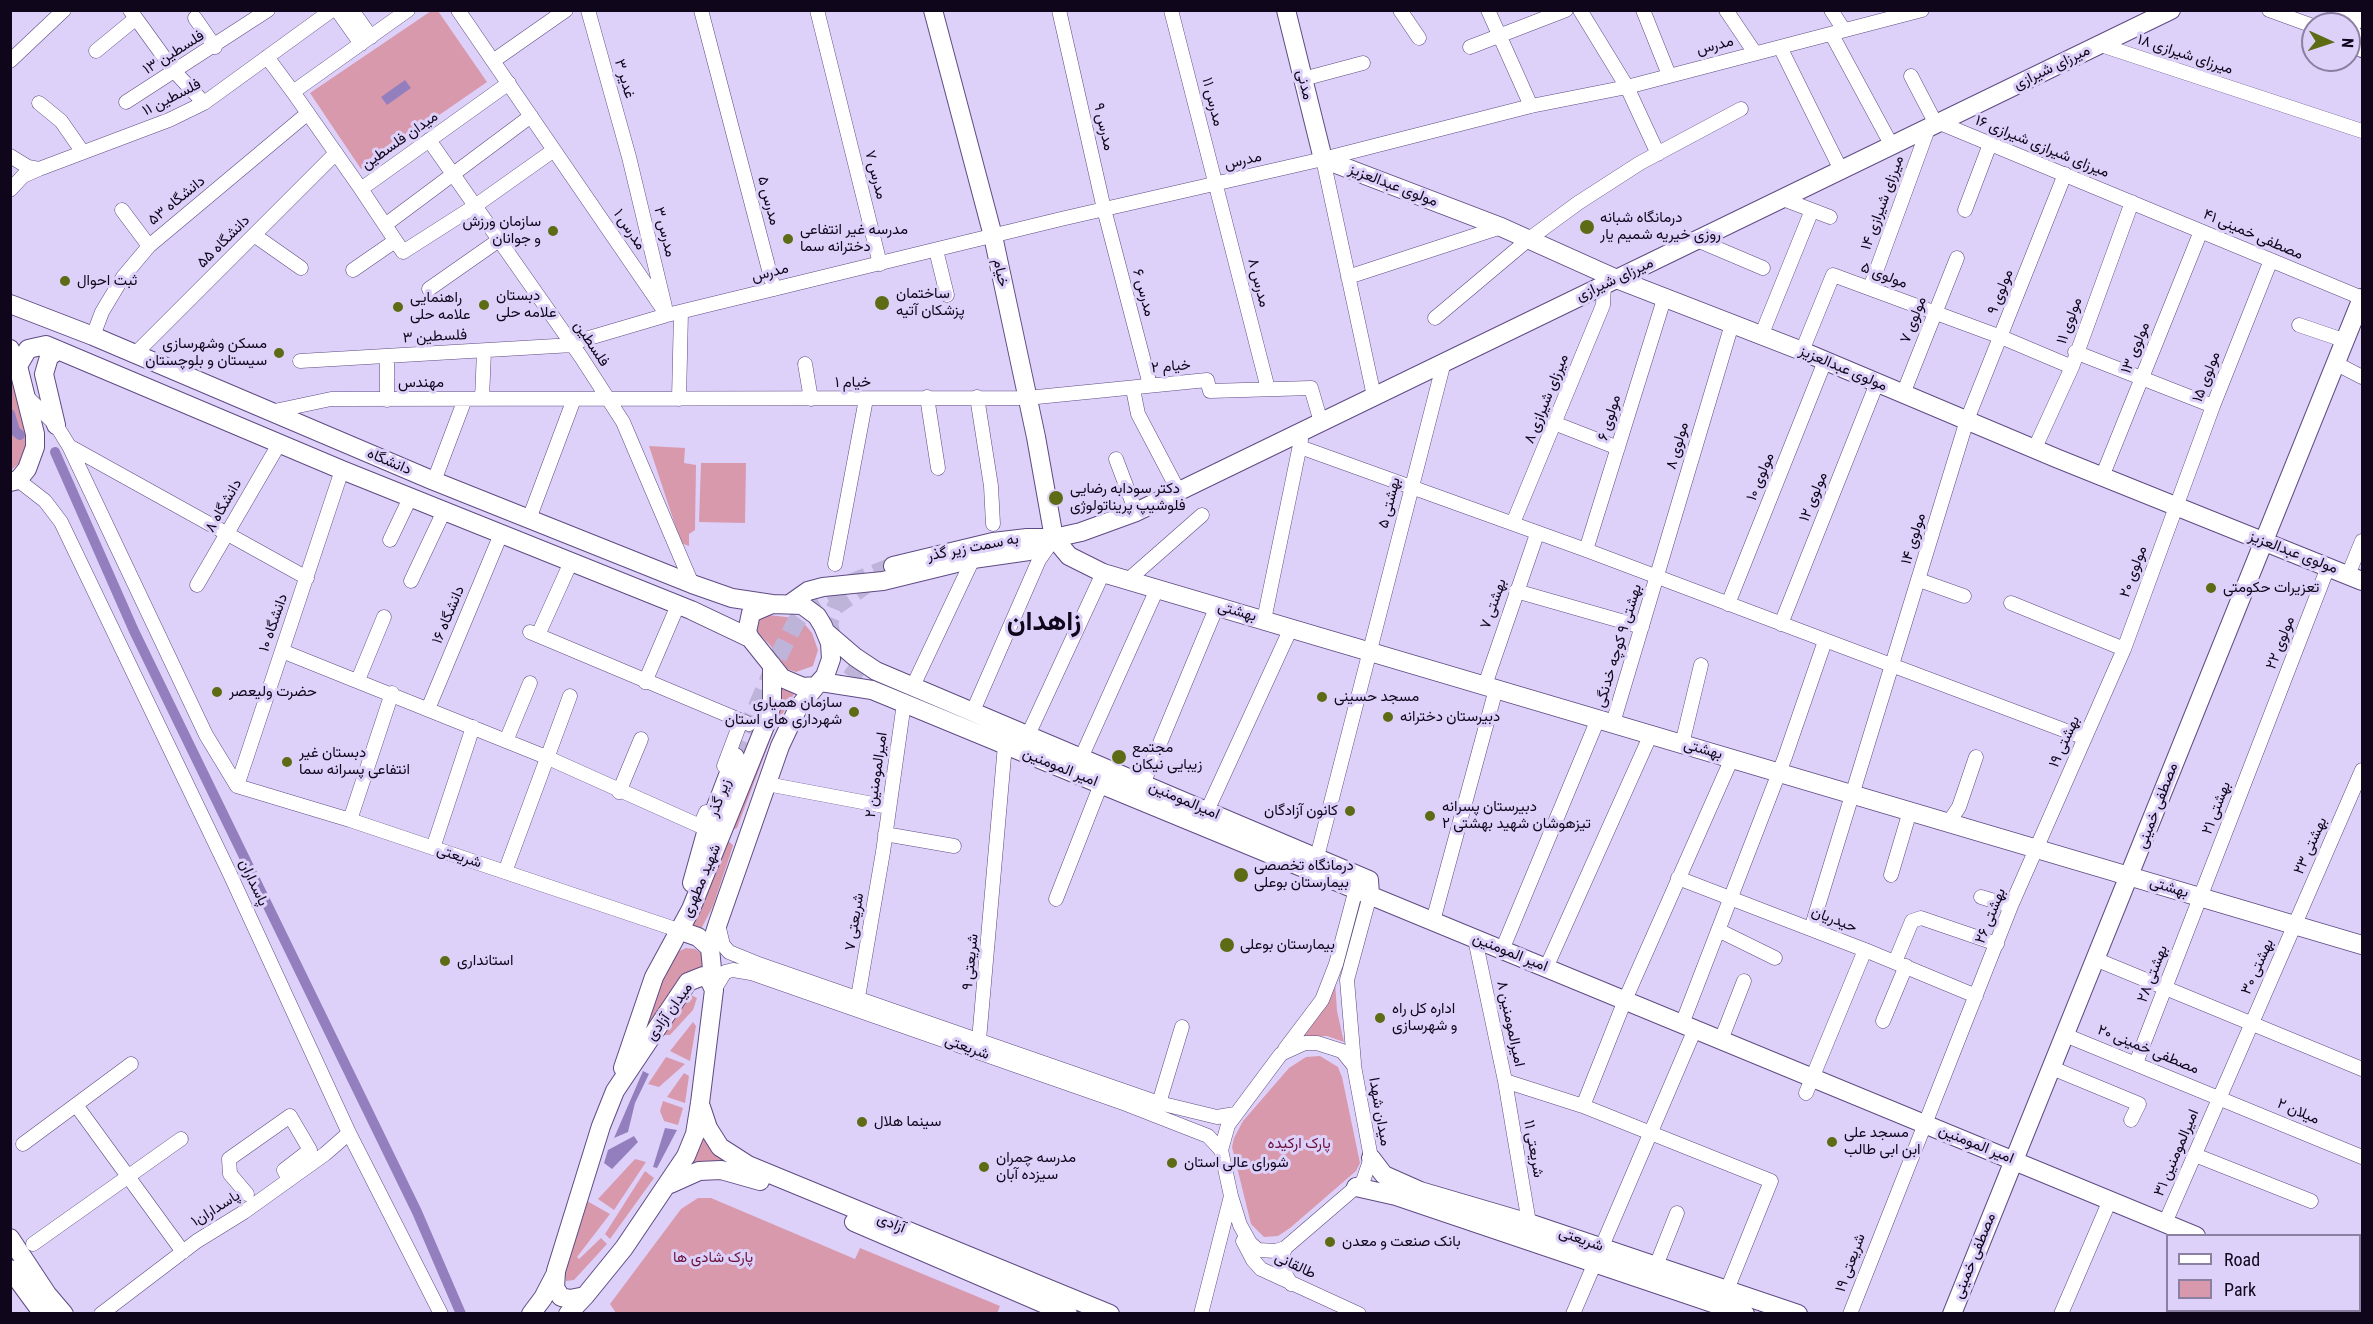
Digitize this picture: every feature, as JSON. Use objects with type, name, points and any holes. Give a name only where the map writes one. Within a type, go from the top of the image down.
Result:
[{"type":"main road","name":"خیام","points":[[933,10],[993,236],[1054,538]]},
{"type":"main road","name":"مدنی","points":[[1286,10],[1323,159]]},
{"type":"main road","name":"میرزای شیرازی","points":[[1054,538],[1085,531],[1136,512],[1301,439],[1321,422],[2101,45],[2141,17],[2171,10]]},
{"type":"main road","points":[[2356,10],[2362,19]]},
{"type":"main road","name":"مولوی عبدالعزیز","points":[[1323,159],[1501,227],[1612,282],[1665,296],[1802,351],[2034,450],[2355,578]]},
{"type":"main road","name":"مصطفی خمینی","points":[[1952,1314],[2362,298]]},
{"type":"main road","name":"دانشگاه","points":[[10,304],[93,336],[434,481],[692,585],[732,598],[772,604]]},
{"type":"main road","name":"دانشگاه","points":[[18,366],[28,349],[37,345],[46,345],[444,512],[678,605],[750,638]]},
{"type":"main road","points":[[10,349],[18,366],[32,415],[35,447],[27,469],[14,481]]},
{"type":"main road","points":[[56,425],[44,374],[49,357],[58,350]]},
{"type":"main road","points":[[791,603],[808,591],[823,587],[883,580],[973,559],[1029,551],[1054,538]]},
{"type":"main road","name":"به سمت زیر گذر","points":[[893,566],[993,542],[1054,538]]},
{"type":"main road","name":"بهشتی","points":[[1054,538],[1069,556],[1103,573],[2362,945]]},
{"type":"main road","points":[[791,603],[808,608],[817,616],[827,633],[831,659],[818,684],[810,688],[795,685],[782,678],[747,632],[751,613],[772,604],[791,603]]},
{"type":"main road","name":"امیرالمومنین","points":[[827,633],[864,664],[913,686],[964,714],[1028,735],[1369,880],[1363,892]]},
{"type":"main road","name":"شهید مطهری","points":[[615,1091],[654,977],[691,909],[767,721],[771,704],[772,665]]},
{"type":"main road","name":"امیر المومنین","points":[[818,684],[858,686],[904,703],[1721,1040],[1810,1086],[1924,1124],[2191,1234]]},
{"type":"main road","name":"شهید مطهری","points":[[714,990],[710,948],[718,923],[790,723],[798,708],[818,684]]},
{"type":"main road","points":[[964,714],[1061,762],[1094,782]]},
{"type":"main road","name":"زیر گذر","points":[[691,909],[692,879],[706,833],[735,757]]},
{"type":"main road","points":[[722,834],[746,843]]},
{"type":"main road","points":[[681,931],[698,937],[710,948]]},
{"type":"main road","name":"میدان آزادی","points":[[556,1271],[601,1126],[615,1091],[688,982],[703,976],[710,981],[714,990],[695,1134],[687,1156],[624,1248],[585,1296]]},
{"type":"main road","name":"آزادی","points":[[700,1103],[708,1128],[720,1147],[748,1165],[1110,1314]]},
{"type":"main road","name":"شریعتی","points":[[1371,1158],[1377,1169],[1397,1189],[1600,1256],[1656,1266],[1798,1314]]},
{"type":"main road","name":"آزادی","points":[[670,1184],[699,1172],[721,1170],[744,1174],[1068,1314]]},
{"type":"main road","name":"شریعتی","points":[[1356,1187],[1397,1189],[1529,1223],[1600,1256],[1745,1314]]},
{"type":"main road","points":[[10,1238],[47,1294],[64,1314]]},
{"type":"main road","points":[[10,1269],[43,1314]]},
{"type":"main road","points":[[556,1271],[555,1288],[561,1297],[570,1299],[585,1296]]},
{"type":"main road","points":[[531,1314],[543,1298],[556,1271]]},
{"type":"main road","points":[[568,1314],[585,1296]]},
{"type":"street","points":[[10,61],[64,10]]},
{"type":"street","name":"فلسطین ۱۱","points":[[10,190],[23,176],[82,151],[139,132],[204,103],[332,10]]},
{"type":"street","points":[[337,10],[365,40]]},
{"type":"street","points":[[352,10],[365,40]]},
{"type":"street","points":[[293,92],[408,10]]},
{"type":"street","points":[[458,10],[509,84]]},
{"type":"street","points":[[493,61],[551,14],[566,10]]},
{"type":"street","name":"غدیر ۳","points":[[588,10],[629,157]]},
{"type":"street","name":"مدرس ۵","points":[[701,10],[774,289]]},
{"type":"street","name":"مدرس ۷","points":[[817,10],[880,264]]},
{"type":"street","name":"مدرس ۹","points":[[1059,10],[1104,209]]},
{"type":"street","name":"مدرس ۱۱","points":[[1172,10],[1216,184]]},
{"type":"street","points":[[1400,10],[1419,38]]},
{"type":"street","points":[[1488,10],[1531,106]]},
{"type":"street","points":[[1470,47],[1566,10]]},
{"type":"street","points":[[1580,10],[1627,87],[1658,154]]},
{"type":"street","points":[[1643,10],[1669,75]]},
{"type":"street","points":[[1726,10],[1755,53]]},
{"type":"street","points":[[1831,10],[1862,90],[1892,146]]},
{"type":"street","name":"مدرس","points":[[572,344],[667,315],[1104,209],[1323,159],[1531,106],[1627,87],[1755,53],[1780,49],[1922,10]]},
{"type":"street","points":[[2269,10],[2301,22]]},
{"type":"street","name":"فلسطین ۱۳","points":[[126,102],[215,47],[263,12]]},
{"type":"street","points":[[96,51],[132,15],[174,71],[204,103]]},
{"type":"street","points":[[195,18],[215,47]]},
{"type":"street","name":"میرزای شیرازی ۱۸","points":[[2101,45],[2362,131]]},
{"type":"street","points":[[1780,49],[1841,170]]},
{"type":"street","name":"میدان فلسطین","points":[[267,57],[361,189],[509,84]]},
{"type":"street","points":[[1303,79],[1363,63]]},
{"type":"street","points":[[1911,76],[1934,125]]},
{"type":"street","name":"مدرس ۱","points":[[509,84],[667,315]]},
{"type":"street","points":[[39,103],[61,121],[82,151]]},
{"type":"street","points":[[1435,318],[1529,239],[1578,203],[1658,154],[1741,109]]},
{"type":"street","name":"دانشگاه ۵۳","points":[[93,336],[102,312],[123,277],[149,246],[308,113]]},
{"type":"street","points":[[385,225],[454,176],[531,116]]},
{"type":"street","name":"میرزای شیرازی شیرازی ۱۶","points":[[1934,125],[1990,144],[2132,202]]},
{"type":"street","name":"میرزای شیرازی ۱۴","points":[[1869,288],[1934,125]]},
{"type":"street","name":"فلسطین","points":[[429,141],[572,344],[623,422],[692,585]]},
{"type":"street","points":[[1965,210],[1990,144]]},
{"type":"street","points":[[353,270],[475,206],[554,150]]},
{"type":"street","name":"دانشگاه ۵۵","points":[[135,354],[336,153]]},
{"type":"street","points":[[10,156],[28,167],[39,170]]},
{"type":"street","name":"مدرس ۳","points":[[629,157],[667,315]]},
{"type":"street","points":[[1323,159],[1374,396]]},
{"type":"street","name":"مولوی ۹","points":[[1967,420],[2065,174]]},
{"type":"street","name":"مدرس ۸","points":[[1216,184],[1268,389]]},
{"type":"street","points":[[361,189],[399,246]]},
{"type":"street","points":[[1783,199],[1830,217]]},
{"type":"street","name":"مصطفی خمینی ۴۱","points":[[2132,202],[2362,298]]},
{"type":"street","name":"مولوی ۱۱","points":[[2034,450],[2072,367],[2075,352],[2132,202]]},
{"type":"street","name":"مدرس ۶","points":[[1104,209],[1150,385]]},
{"type":"street","points":[[122,210],[149,246]]},
{"type":"street","points":[[1761,336],[1812,210]]},
{"type":"street","points":[[1348,277],[1501,227]]},
{"type":"street","name":"مولوی ۱۳","points":[[2102,477],[2201,231]]},
{"type":"street","points":[[254,235],[301,268]]},
{"type":"street","points":[[429,290],[499,240]]},
{"type":"street","points":[[1697,240],[1763,268]]},
{"type":"street","points":[[936,250],[947,295]]},
{"type":"street","name":"مولوی ۷","points":[[1903,394],[1956,258]]},
{"type":"street","name":"مولوی ۱۵","points":[[2176,506],[2271,260]]},
{"type":"street","name":"مولوی ۵","points":[[1802,351],[1833,274],[2001,337],[2072,367]]},
{"type":"street","name":"میرزای شیرازی ۸","points":[[1513,523],[1612,282]]},
{"type":"street","name":"مولوی ۶","points":[[1586,550],[1665,296]]},
{"type":"street","points":[[679,399],[681,312]]},
{"type":"street","name":"مولوی ۸","points":[[1656,578],[1732,324]]},
{"type":"street","points":[[2299,324],[2346,341]]},
{"type":"street","name":"فلسطین ۳","points":[[300,361],[572,344]]},
{"type":"street","points":[[482,399],[484,351]]},
{"type":"street","points":[[2075,352],[2213,406]]},
{"type":"street","points":[[387,356],[387,400]]},
{"type":"street","name":"بهشتی ۵","points":[[1317,857],[1444,362]]},
{"type":"street","name":"مولوی ۱۰","points":[[1728,604],[1825,362]]},
{"type":"street","points":[[805,364],[811,399]]},
{"type":"street","points":[[2337,364],[2362,377]]},
{"type":"street","name":"خیام ۲","points":[[1027,398],[1207,380],[1210,391],[1311,388],[1321,422]]},
{"type":"street","name":"مولوی ۱۲","points":[[1781,624],[1877,383]]},
{"type":"street","points":[[1133,388],[1138,414],[1179,492]]},
{"type":"street","points":[[25,395],[56,425],[69,446],[206,735],[237,786]]},
{"type":"street","name":"خیام ۱","points":[[607,397],[679,399],[1027,398]]},
{"type":"street","name":"مهندس","points":[[269,412],[331,399],[607,397]]},
{"type":"street","points":[[927,397],[938,468]]},
{"type":"street","points":[[977,397],[991,486],[993,524]]},
{"type":"street","points":[[434,481],[465,399]]},
{"type":"street","points":[[529,519],[574,399]]},
{"type":"street","points":[[835,564],[866,399]]},
{"type":"street","name":"مولوی ۱۴","points":[[1810,929],[1851,794],[1893,668],[1967,420]]},
{"type":"street","points":[[1554,423],[1618,448]]},
{"type":"street","points":[[1264,620],[1301,439],[1411,487],[1586,550],[1893,668],[2085,738]]},
{"type":"street","name":"دانشگاه ۸","points":[[197,585],[279,444]]},
{"type":"street","points":[[69,446],[307,578]]},
{"type":"street","points":[[1116,459],[1136,512]]},
{"type":"street","name":"دانشگاه ۱۰","points":[[237,786],[342,470]]},
{"type":"street","name":"پاسداران","points":[[14,481],[45,501],[60,522],[229,872],[349,1132],[441,1314]]},
{"type":"street","points":[[390,540],[410,498]]},
{"type":"street","name":"مولوی ۲۰","points":[[2124,649],[2176,506]]},
{"type":"street","points":[[411,581],[444,512]]},
{"type":"street","points":[[1128,580],[1202,515]]},
{"type":"street","name":"دانشگاه ۱۶","points":[[428,709],[501,534]]},
{"type":"street","name":"بهشتی ۷","points":[[1433,921],[1465,803],[1490,687],[1516,591],[1538,534]]},
{"type":"street","points":[[964,714],[1039,560],[1054,538]]},
{"type":"street","points":[[2355,578],[2362,541]]},
{"type":"street","points":[[913,686],[973,559]]},
{"type":"street","points":[[282,651],[392,693],[546,757],[619,792],[700,826],[745,722],[645,682],[534,633],[571,562]]},
{"type":"street","name":"مولوی ۲۲","points":[[2264,732],[2328,567]]},
{"type":"street","points":[[1028,735],[1103,573]]},
{"type":"street","name":"بهشتی ۹ کوچه خدنگی","points":[[1502,950],[1552,831],[1606,721],[1642,627],[1656,578]]},
{"type":"street","points":[[1919,580],[1964,597]]},
{"type":"street","points":[[1081,758],[1157,589]]},
{"type":"street","points":[[1516,591],[1642,627]]},
{"type":"street","points":[[2011,603],[2124,649]]},
{"type":"street","points":[[645,682],[678,605]]},
{"type":"street","points":[[1143,784],[1217,606]]},
{"type":"street","points":[[358,680],[384,617]]},
{"type":"street","points":[[1207,811],[1291,628]]},
{"type":"street","points":[[1573,1314],[1600,1256],[1651,1133],[1688,1027],[1718,930],[1779,772],[1825,641]]},
{"type":"street","name":"بهشتی ۱۹","points":[[2037,849],[2124,649]]},
{"type":"street","points":[[1682,744],[1701,665]]},
{"type":"street","points":[[506,741],[530,683]]},
{"type":"street","points":[[350,820],[392,693]]},
{"type":"street","points":[[505,872],[570,696]]},
{"type":"street","name":"امیرالمومنین ۲","points":[[883,852],[904,703]]},
{"type":"street","points":[[433,848],[473,727]]},
{"type":"street","name":"بهشتی ۲۱","points":[[2200,897],[2264,732]]},
{"type":"street","points":[[1546,968],[1651,734]]},
{"type":"street","points":[[619,792],[641,739]]},
{"type":"street","name":"شریعتی ۹","points":[[980,1040],[1005,745]]},
{"type":"street","points":[[1949,822],[1959,807],[1976,757]]},
{"type":"street","points":[[1583,1106],[1624,1000],[1732,758]]},
{"type":"street","name":"بهشتی ۲۳","points":[[2294,924],[2360,776]]},
{"type":"street","points":[[1056,899],[1094,782]]},
{"type":"street","points":[[767,784],[889,807]]},
{"type":"street","name":"شریعتی","points":[[237,786],[350,820],[681,931]]},
{"type":"street","points":[[1891,874],[1910,811]]},
{"type":"street","points":[[885,834],[954,846]]},
{"type":"street","name":"بهشتی ۲۶","points":[[1924,1124],[2011,906],[2037,849]]},
{"type":"street","name":"شریعتی ۷","points":[[857,1003],[883,852]]},
{"type":"street","name":"حیدریان","points":[[1678,878],[1901,964],[1976,996]]},
{"type":"street","points":[[1286,1248],[1268,1252],[1258,1250],[1240,1226],[1221,1150],[1225,1133],[1235,1114],[1322,1000],[1363,892]]},
{"type":"street","points":[[1354,1066],[1347,980],[1363,892]]},
{"type":"street","points":[[1981,897],[2011,906]]},
{"type":"street","name":"بهشتی ۲۸","points":[[2136,1063],[2200,897]]},
{"type":"street","points":[[1883,1021],[1912,921],[1921,918],[1997,944]]},
{"type":"street","points":[[718,923],[723,945],[729,952],[857,1003],[980,1040],[1159,1103],[1217,1117],[1235,1114]]},
{"type":"street","name":"بهشتی ۳۰","points":[[2220,1096],[2294,924]]},
{"type":"street","points":[[1718,930],[1775,958]]},
{"type":"street","name":"امیرالمومنین ۸","points":[[1475,939],[1505,1081]]},
{"type":"street","points":[[1810,1086],[1865,950]]},
{"type":"street","points":[[2095,959],[2166,986],[2362,1069]]},
{"type":"street","name":"شریعتی","points":[[714,990],[725,972],[741,971],[857,1003],[1196,1131],[1208,1136],[1221,1150]]},
{"type":"street","points":[[1721,1040],[1744,981]]},
{"type":"street","points":[[1159,1103],[1182,1027]]},
{"type":"street","name":"مصطفی خمینی ۲۰","points":[[2065,1035],[2220,1096]]},
{"type":"street","name":"میدان شهدا","points":[[1281,1054],[1305,1043],[1317,1043],[1342,1051],[1354,1066],[1371,1158],[1367,1174],[1356,1187],[1286,1248]]},
{"type":"street","points":[[23,1144],[131,1064]]},
{"type":"street","points":[[2052,1068],[2139,1104],[2132,1120]]},
{"type":"street","points":[[1505,1081],[1583,1106],[1771,1181],[1727,1290]]},
{"type":"street","name":"شریعتی ۱۱","points":[[1505,1081],[1529,1223]]},
{"type":"street","name":"امیرالمومنین ۳۱","points":[[2165,1223],[2220,1096]]},
{"type":"street","name":"میلان ۲","points":[[2220,1096],[2362,1157]]},
{"type":"street","points":[[76,1105],[183,1252]]},
{"type":"street","points":[[247,1194],[230,1174],[229,1159],[290,1116],[310,1150],[284,1170],[289,1179]]},
{"type":"street","name":"شریعتی ۱۹","points":[[1850,1314],[1924,1124]]},
{"type":"street","name":"پاسداران۱","points":[[101,1314],[183,1252],[289,1179],[349,1132]]},
{"type":"street","points":[[33,1244],[181,1139]]},
{"type":"street","points":[[2195,1155],[2311,1201]]},
{"type":"street","points":[[1201,1314],[1231,1196]]},
{"type":"street","points":[[2061,1314],[2110,1200]]},
{"type":"street","points":[[1656,1266],[1677,1213]]},
{"type":"street","name":"طالقانی","points":[[1240,1226],[1252,1260],[1270,1274],[1359,1314]]},
{"type":"street","points":[[1286,1248],[1280,1264],[1291,1284]]},
{"type":"green space","points":[[431,11],[438,11],[487,82],[361,169],[310,93]]},
{"type":"green space","points":[[10,374],[28,439],[23,460],[11,470]]},
{"type":"green space","points":[[649,446],[685,448],[684,463],[696,465],[695,530],[689,534],[689,546],[681,543]]},
{"type":"green space","points":[[701,463],[746,463],[745,523],[699,522]]},
{"type":"green space","points":[[760,614],[795,618],[802,621],[812,633],[818,650],[813,666],[796,672],[787,669],[770,645],[753,628]]},
{"type":"green space","points":[[776,683],[794,694],[775,727],[737,828],[732,830]]},
{"type":"green space","points":[[727,840],[733,845],[731,852],[713,906],[700,931],[693,927],[694,923]]},
{"type":"green space","points":[[686,948],[695,949],[702,954],[703,969],[681,980],[673,988],[634,1055],[658,984],[677,952]]},
{"type":"green space","points":[[1335,981],[1337,1011],[1344,1042],[1327,1036],[1303,1037],[1325,1007]]},
{"type":"green space","points":[[691,995],[697,998],[693,1010],[670,1035],[664,1035],[662,1033]]},
{"type":"green space","points":[[693,1022],[696,1026],[690,1061],[670,1051]]},
{"type":"green space","name":"پارک ارکیده","points":[[1320,1056],[1338,1067],[1342,1077],[1360,1163],[1356,1171],[1290,1228],[1278,1236],[1264,1237],[1251,1224],[1232,1147],[1234,1138],[1243,1121],[1289,1068],[1306,1057]]},
{"type":"green space","points":[[666,1057],[685,1064],[659,1087],[648,1084]]},
{"type":"green space","points":[[684,1073],[689,1076],[685,1103],[667,1097]]},
{"type":"green space","points":[[663,1101],[683,1108],[678,1125],[664,1121],[660,1111]]},
{"type":"green space","points":[[703,1132],[738,1167],[687,1172]]},
{"type":"green space","points":[[635,1159],[646,1162],[614,1210],[598,1199]]},
{"type":"green space","points":[[645,1171],[654,1178],[610,1239],[605,1234]]},
{"type":"green space","name":"پارک شادی ها","points":[[698,1198],[711,1198],[855,1259],[860,1248],[1000,1306],[997,1314],[616,1313],[610,1304],[681,1209]]},
{"type":"green space","points":[[587,1201],[610,1214],[577,1257],[579,1259],[601,1238],[607,1244],[574,1280],[566,1281],[564,1273]]},
{"type":"shaded area","points":[[405,80],[411,88],[387,105],[381,97]]},
{"type":"shaded area","points":[[643,1071],[649,1074],[635,1103],[628,1132],[614,1138]]},
{"type":"shaded area","points":[[665,1128],[677,1130],[657,1168],[653,1167]]},
{"type":"shaded area","points":[[634,1136],[638,1142],[612,1169],[604,1163],[608,1150]]},
{"type":"waterway","points":[[10,414],[15,431],[20,435]]},
{"type":"waterway","points":[[55,452],[134,631],[417,1212],[461,1314]]},
{"type":"tunnel","points":[[735,757],[781,651],[796,622],[810,603],[830,591],[893,566]]},
{"type":"tunnel","points":[[870,582],[836,606],[829,623],[833,642],[842,660],[864,676],[910,696]]},
{"type":"place","name":"درمانگاه شبانه روزی خیریه شمیم یار","points":[[1587,227]]},
{"type":"place","name":"سازمان ورزش و جوانان","points":[[553,231]]},
{"type":"place","name":"مدرسه غیر انتفاعی دخترانه سما","points":[[788,239]]},
{"type":"place","name":"ثبت احوال","points":[[65,281]]},
{"type":"place","name":"ساختمان پزشکان آتیه","points":[[882,303]]},
{"type":"place","name":"دبستان علامه حلی","points":[[484,305]]},
{"type":"place","name":"راهنمایی علامه حلی","points":[[398,307]]},
{"type":"place","name":"مسکن وشهرسازی سیستان و بلوچستان","points":[[279,353]]},
{"type":"place","name":"دکتر سودابه رضایی فلوشیپ پریناتولوژی","points":[[1056,498]]},
{"type":"place","name":"تعزیرات حکومتی","points":[[2211,588]]},
{"type":"place","name":"حضرت ولیعصر","points":[[217,692]]},
{"type":"place","name":"مسجد حسینی","points":[[1322,697]]},
{"type":"place","name":"سازمان همیاری شهرداری های استان","points":[[854,712]]},
{"type":"place","name":"دبیرستان دخترانه","points":[[1388,717]]},
{"type":"place","name":"مجتمع زیبایی نیکان","points":[[1119,757]]},
{"type":"place","name":"دبستان غیر انتفاعی پسرانه سما","points":[[287,762]]},
{"type":"place","name":"کانون آزادگان","points":[[1350,811]]},
{"type":"place","name":"دبیرستان پسرانه تیزهوشان شهید بهشتی ۲","points":[[1430,816]]},
{"type":"place","name":"درمانگاه تخصصی بیمارستان بوعلی","points":[[1241,875]]},
{"type":"place","name":"بیمارستان بوعلی","points":[[1227,945]]},
{"type":"place","name":"استانداری","points":[[445,961]]},
{"type":"place","name":"اداره کل راه و شهرسازی","points":[[1380,1018]]},
{"type":"place","name":"سینما هلال","points":[[862,1122]]},
{"type":"place","name":"مسجد علی ابن ابی طالب","points":[[1832,1142]]},
{"type":"place","name":"شورای عالی استان","points":[[1172,1163]]},
{"type":"place","name":"مدرسه چمران سیزده آبان","points":[[984,1167]]},
{"type":"place","name":"بانک صنعت و معدن","points":[[1330,1242]]},
{"type":"district","name":"زاهدان","points":[[1044,623]]}]
